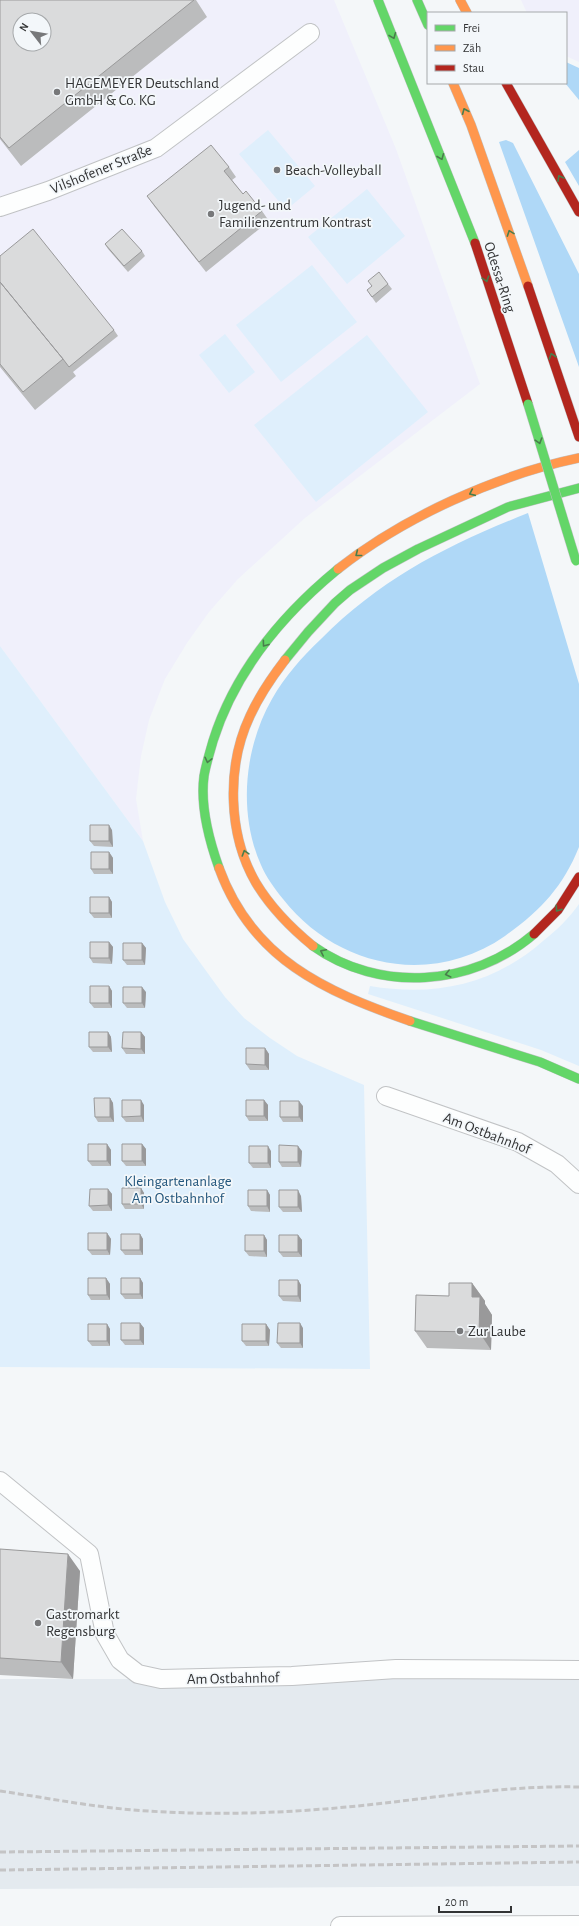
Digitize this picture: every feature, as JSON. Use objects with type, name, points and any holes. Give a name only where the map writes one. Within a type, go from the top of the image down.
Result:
[{"type":"highway","name":"Odessa-Ring","points":[[378,0],[471,232],[528,404],[578,565]]},
{"type":"highway","points":[[417,0],[427,23]]},
{"type":"highway","points":[[460,0],[466,12]]},
{"type":"highway","name":"Odessa-Ring","points":[[453,84],[471,125],[565,392],[579,437]]},
{"type":"highway","points":[[507,84],[579,212]]},
{"type":"highway","points":[[579,458],[508,477],[414,519],[364,549],[318,585],[280,624],[248,666],[226,704],[214,737],[204,776],[206,818],[214,855],[226,889],[261,940],[289,964],[326,987],[364,1005],[531,1058],[579,1079]]},
{"type":"highway","points":[[579,488],[519,503],[421,547],[378,570],[336,602],[300,641],[270,680],[250,715],[238,748],[233,794],[238,830],[250,871],[273,909],[314,948],[353,967],[396,978],[441,976],[478,967],[517,946],[555,914],[579,877]]},
{"type":"street","name":"Vilshofener Straße","points":[[0,207],[48,191],[156,148],[310,33]]},
{"type":"street","name":"Am Ostbahnhof","points":[[386,1096],[518,1142],[557,1164],[579,1184]]},
{"type":"street","name":"Am Ostbahnhof","points":[[0,1481],[89,1554],[105,1634],[120,1660],[138,1674],[161,1679],[292,1676],[396,1669],[579,1670]]},
{"type":"street","points":[[340,1926],[579,1925]]},
{"type":"shaded area","points":[[0,0],[334,0],[396,149],[480,384],[305,518],[238,579],[209,612],[187,643],[165,679],[149,720],[141,756],[136,799],[143,841],[0,646]]},
{"type":"shaded area","points":[[521,0],[579,0],[579,62],[567,56],[567,12],[527,12]]},
{"type":"shaded area","points":[[567,62],[579,68],[579,100],[566,84]]},
{"type":"shaded area","points":[[506,140],[513,143],[579,274],[579,367],[499,142]]},
{"type":"shaded area","points":[[579,150],[579,186],[565,162]]},
{"type":"shaded area","points":[[528,513],[579,684],[579,847],[566,874],[540,907],[518,927],[477,952],[447,961],[417,965],[387,962],[358,954],[330,941],[305,922],[283,899],[261,865],[249,824],[247,803],[247,781],[255,738],[272,699],[288,675],[314,646],[344,617],[393,580],[418,565],[471,537]]},
{"type":"shaded area","points":[[0,1679],[579,1679],[579,1886],[0,1889]]},
{"type":"green space","name":"Beach-Volleyball","points":[[268,130],[315,186],[286,210],[239,154]]},
{"type":"green space","points":[[367,189],[405,236],[347,284],[308,237]]},
{"type":"green space","points":[[312,265],[357,322],[281,382],[236,325]]},
{"type":"green space","points":[[225,334],[255,372],[229,393],[199,355]]},
{"type":"green space","points":[[367,335],[428,412],[316,502],[254,425]]},
{"type":"green space","name":"Kleingartenanlage Am Ostbahnhof","points":[[0,646],[143,841],[165,902],[183,939],[225,997],[244,1018],[297,1056],[364,1085],[370,1369],[0,1367]]},
{"type":"green space","points":[[579,904],[579,1066],[541,1050],[368,994],[370,986],[417,990],[462,984],[483,977],[504,968],[524,956],[558,928]]},
{"type":"building","name":"HAGEMEYER Deutschland GmbH & Co. KG","points":[[0,0],[194,0],[9,148],[0,137]]},
{"type":"building","name":"Jugend- und Familienzentrum Kontrast","points":[[211,145],[229,167],[224,171],[243,194],[246,191],[262,211],[199,262],[147,196]]},
{"type":"building","points":[[33,229],[114,330],[69,367],[0,282],[0,256]]},
{"type":"building","points":[[122,229],[142,251],[124,266],[105,244]]},
{"type":"building","points":[[379,272],[388,284],[372,297],[367,290],[372,286],[368,281]]},
{"type":"building","points":[[0,282],[63,359],[23,392],[0,364]]},
{"type":"building","points":[[90,825],[109,825],[109,841],[90,841]]},
{"type":"building","points":[[91,852],[109,852],[109,869],[91,869]]},
{"type":"building","points":[[90,897],[109,897],[109,913],[90,913]]},
{"type":"building","points":[[90,942],[109,942],[109,958],[90,958]]},
{"type":"building","points":[[123,943],[142,943],[142,960],[123,960]]},
{"type":"building","points":[[90,986],[109,986],[109,1003],[90,1003]]},
{"type":"building","points":[[123,987],[142,987],[142,1003],[123,1003]]},
{"type":"building","points":[[89,1032],[108,1032],[108,1047],[89,1047]]},
{"type":"building","points":[[123,1032],[141,1032],[141,1049],[122,1048]]},
{"type":"building","points":[[246,1048],[265,1048],[265,1065],[246,1064]]},
{"type":"building","points":[[94,1098],[110,1098],[110,1117],[95,1117]]},
{"type":"building","points":[[122,1100],[141,1100],[141,1116],[122,1117]]},
{"type":"building","points":[[246,1100],[264,1100],[264,1116],[246,1116]]},
{"type":"building","points":[[280,1101],[299,1101],[299,1117],[280,1117]]},
{"type":"building","points":[[88,1144],[107,1144],[107,1161],[88,1161]]},
{"type":"building","points":[[122,1144],[142,1144],[142,1161],[122,1161]]},
{"type":"building","points":[[279,1145],[298,1146],[298,1162],[279,1162]]},
{"type":"building","points":[[249,1146],[268,1146],[268,1163],[249,1163]]},
{"type":"building","points":[[122,1188],[141,1188],[141,1204],[122,1204]]},
{"type":"building","points":[[90,1189],[108,1189],[108,1205],[89,1206]]},
{"type":"building","points":[[248,1190],[267,1190],[267,1206],[248,1206]]},
{"type":"building","points":[[279,1190],[298,1190],[298,1207],[279,1207]]},
{"type":"building","points":[[88,1233],[107,1233],[107,1250],[88,1250]]},
{"type":"building","points":[[121,1234],[140,1234],[140,1250],[121,1250]]},
{"type":"building","points":[[245,1235],[264,1235],[264,1251],[245,1251]]},
{"type":"building","points":[[279,1235],[298,1235],[298,1252],[279,1252]]},
{"type":"building","points":[[88,1278],[106,1278],[107,1295],[88,1295]]},
{"type":"building","points":[[121,1278],[140,1278],[140,1294],[121,1294]]},
{"type":"building","points":[[279,1280],[298,1280],[298,1296],[279,1296]]},
{"type":"building","points":[[449,1283],[472,1283],[472,1297],[480,1297],[479,1332],[415,1331],[416,1295],[449,1296]]},
{"type":"building","points":[[121,1323],[140,1323],[140,1340],[121,1340]]},
{"type":"building","points":[[278,1323],[300,1323],[300,1343],[277,1343]]},
{"type":"building","points":[[88,1324],[107,1324],[107,1341],[88,1341]]},
{"type":"building","points":[[242,1324],[266,1324],[266,1341],[242,1341]]},
{"type":"building","name":"Gastromarkt Regensburg","points":[[0,1549],[68,1554],[61,1662],[0,1658]]},
{"type":"railway","points":[[0,1791],[123,1809],[179,1813],[263,1813],[347,1807],[521,1788],[579,1787]]},
{"type":"railway","points":[[0,1852],[579,1846]]},
{"type":"railway","points":[[0,1870],[579,1862]]},
{"type":"traffic: fast","points":[[378,0],[475,243]]},
{"type":"traffic: fast","points":[[417,0],[427,23]]},
{"type":"traffic: fast","points":[[528,404],[576,561]]},
{"type":"traffic: fast","points":[[285,660],[335,603],[350,590],[383,568],[418,549],[508,507],[579,488]]},
{"type":"traffic: fast","points":[[219,868],[206,823],[203,787],[207,763],[222,715],[247,668],[263,646],[298,605],[338,569]]},
{"type":"traffic: fast","points":[[313,946],[339,961],[367,971],[396,977],[425,978],[454,973],[483,965],[509,952],[534,934]]},
{"type":"traffic: fast","points":[[410,1021],[540,1062],[579,1079]]},
{"type":"traffic: slow","points":[[460,0],[466,12]]},
{"type":"traffic: slow","points":[[453,84],[471,125],[528,286]]},
{"type":"traffic: slow","points":[[338,569],[392,532],[452,500],[516,475],[579,458]]},
{"type":"traffic: slow","points":[[285,660],[257,701],[242,736],[234,779],[235,823],[240,844],[256,883],[268,901],[282,917],[313,946]]},
{"type":"traffic: slow","points":[[219,868],[233,899],[251,926],[271,948],[295,967],[320,983],[378,1010],[410,1021]]},
{"type":"traffic: jam","points":[[507,84],[579,212]]},
{"type":"traffic: jam","points":[[475,243],[528,404]]},
{"type":"traffic: jam","points":[[528,286],[579,437]]},
{"type":"traffic: jam","points":[[534,934],[558,910],[579,877]]},
{"type":"place","name":"HAGEMEYER Deutschland GmbH & Co. KG","points":[[57,92]]},
{"type":"place","name":"Beach-Volleyball","points":[[277,170]]},
{"type":"place","name":"Jugend- und Familienzentrum Kontrast","points":[[211,214]]},
{"type":"place","name":"Zur Laube","points":[[460,1331]]},
{"type":"place","name":"Gastromarkt Regensburg","points":[[38,1623]]}]
